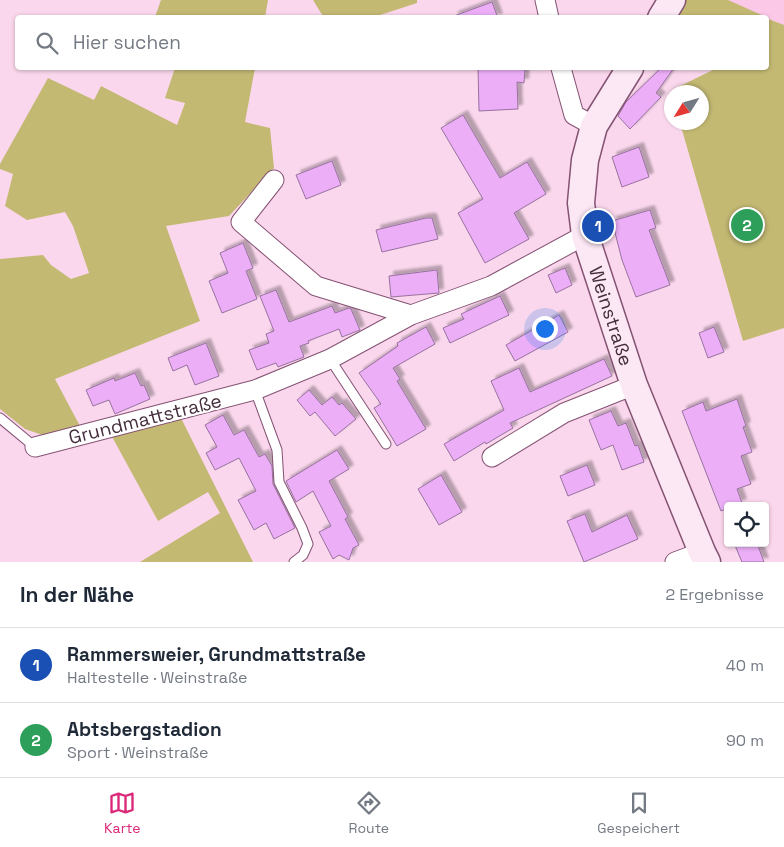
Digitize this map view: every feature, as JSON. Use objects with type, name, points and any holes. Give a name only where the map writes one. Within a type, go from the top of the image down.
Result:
[{"type":"street","points":[[545,0],[548,15]]},
{"type":"street","points":[[663,15],[672,0]]},
{"type":"street","points":[[562,70],[574,115],[594,126]]},
{"type":"street","name":"Weinstraße","points":[[629,70],[594,126],[585,160],[581,203],[585,234],[634,385],[704,557]]},
{"type":"street","points":[[274,180],[241,222],[316,286],[410,315]]},
{"type":"street","name":"Grundmattstraße","points":[[35,447],[255,390],[330,359],[410,315],[491,286],[585,234]]},
{"type":"street","points":[[492,457],[564,413],[634,385]]},
{"type":"street","points":[[675,562],[704,557]]},
{"type":"lane","points":[[330,359],[386,444]]},
{"type":"lane","points":[[255,390],[277,450],[279,482],[308,544],[303,555],[294,562]]},
{"type":"lane","points":[[0,418],[35,447]]},
{"type":"shaded area","points":[[161,0],[268,0],[265,15],[156,15]]},
{"type":"shaded area","points":[[313,0],[417,0],[417,3],[380,15],[322,15]]},
{"type":"shaded area","points":[[680,0],[728,0],[762,15],[672,15]]},
{"type":"shaded area","points":[[728,0],[784,0],[784,25],[769,19],[769,15],[760,15]]},
{"type":"shaded area","points":[[769,19],[784,25],[784,328],[743,341],[682,130],[709,130],[709,85],[682,85],[713,70],[769,70]]},
{"type":"shaded area","points":[[174,70],[255,70],[245,122],[270,128],[274,168],[229,216],[166,226],[200,321],[55,379],[81,428],[45,436],[25,429],[0,409],[0,259],[43,255],[51,265],[71,279],[89,273],[73,226],[65,212],[27,220],[5,206],[13,174],[0,169],[0,164],[48,78],[94,100],[101,86],[177,125],[185,103],[165,98]]},
{"type":"shaded area","points":[[179,414],[253,562],[140,562],[220,513],[208,492],[158,521],[110,433]]},
{"type":"building","points":[[492,2],[497,15],[457,15]]},
{"type":"building","points":[[478,70],[525,70],[524,83],[517,82],[518,109],[479,111]]},
{"type":"building","points":[[659,70],[673,70],[656,93],[661,97],[630,129],[618,116],[626,102]]},
{"type":"building","points":[[463,115],[500,178],[527,162],[546,194],[514,213],[529,239],[485,263],[458,213],[483,199],[441,128]]},
{"type":"building","points":[[639,147],[649,177],[622,187],[612,157]]},
{"type":"building","points":[[332,161],[341,185],[306,199],[296,175]]},
{"type":"building","points":[[650,210],[656,228],[649,230],[670,285],[636,297],[622,260],[612,221]]},
{"type":"building","points":[[432,218],[438,239],[382,252],[376,230]]},
{"type":"building","points":[[243,243],[253,268],[246,271],[257,299],[222,313],[209,281],[228,273],[220,253]]},
{"type":"building","points":[[565,268],[572,285],[556,293],[548,275]]},
{"type":"building","points":[[437,270],[439,293],[391,297],[389,276]]},
{"type":"building","points":[[276,290],[289,322],[332,306],[335,313],[351,309],[360,330],[342,337],[339,329],[308,341],[309,343],[300,346],[304,357],[278,367],[276,363],[257,370],[249,350],[269,343],[266,334],[274,331],[260,296]]},
{"type":"building","points":[[500,296],[509,315],[450,343],[443,328],[464,319],[461,314]]},
{"type":"building","points":[[559,315],[568,332],[515,361],[506,345]]},
{"type":"building","points":[[426,327],[435,344],[393,368],[400,379],[397,381],[426,429],[397,446],[374,408],[381,404],[359,373],[398,346],[397,343]]},
{"type":"building","points":[[714,327],[724,352],[708,358],[699,333]]},
{"type":"building","points":[[206,343],[219,376],[195,385],[187,365],[173,371],[168,358]]},
{"type":"building","points":[[604,359],[612,376],[510,423],[513,428],[454,461],[444,444],[504,410],[491,381],[519,368],[530,392]]},
{"type":"building","points":[[135,373],[141,386],[144,385],[150,399],[115,414],[109,400],[93,406],[86,390],[114,378],[115,381]]},
{"type":"building","points":[[309,390],[322,405],[332,397],[339,405],[342,403],[356,419],[335,436],[315,412],[310,416],[297,400]]},
{"type":"building","points":[[737,399],[746,426],[743,427],[752,452],[741,456],[751,484],[737,489],[742,502],[724,502],[724,510],[721,511],[682,411],[703,402],[706,411]]},
{"type":"building","points":[[611,411],[618,426],[626,423],[635,446],[638,445],[644,462],[622,470],[613,445],[601,450],[589,420]]},
{"type":"building","points":[[223,415],[234,435],[244,430],[259,457],[265,454],[272,466],[273,484],[295,528],[274,539],[266,523],[254,530],[238,500],[256,491],[239,458],[215,470],[206,453],[217,447],[205,425]]},
{"type":"building","points":[[337,450],[349,469],[329,481],[348,517],[345,519],[359,545],[353,548],[349,560],[339,555],[333,559],[319,532],[331,526],[313,491],[296,502],[286,481]]},
{"type":"building","points":[[587,465],[595,485],[568,496],[560,476]]},
{"type":"building","points":[[441,475],[462,512],[439,525],[418,489]]},
{"type":"building","points":[[585,514],[592,532],[627,515],[638,539],[584,562],[567,521]]},
{"type":"building","points":[[736,547],[758,547],[764,562],[742,562]]},
{"type":"place","name":"Abtsbergstadion","points":[[747,225]]},
{"type":"place","name":"Rammersweier, Grundmattstraße","points":[[598,226]]}]
